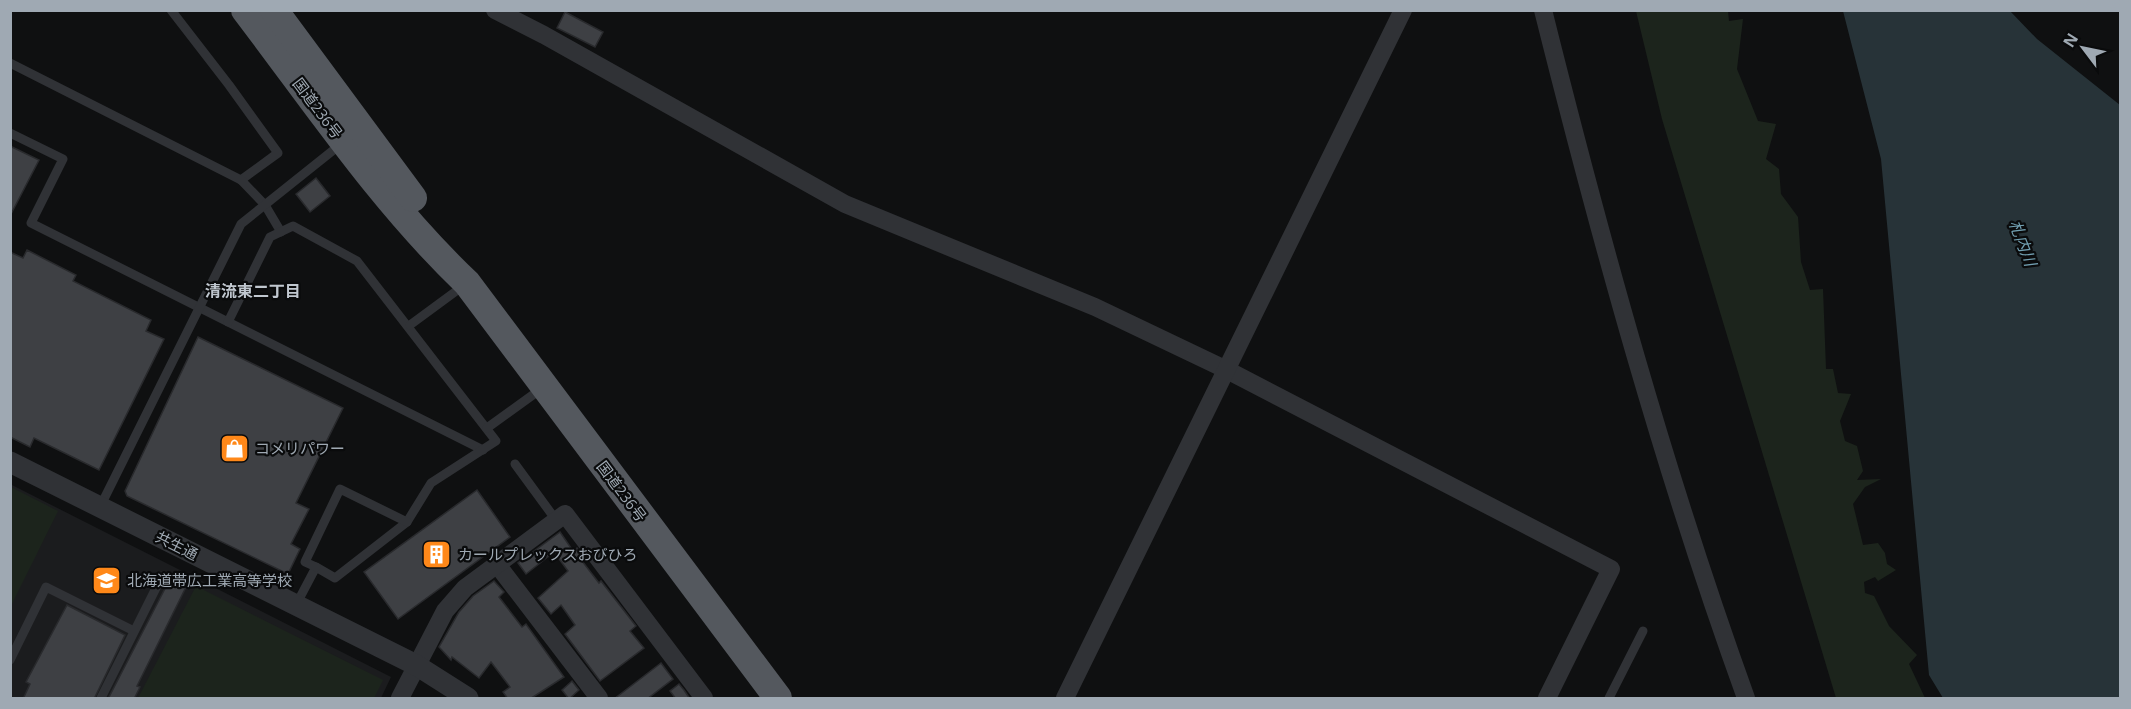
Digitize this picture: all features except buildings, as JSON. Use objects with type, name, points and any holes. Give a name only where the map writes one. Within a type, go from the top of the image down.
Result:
[{"type":"highway","name":"国道236号","points":[[245,10],[353,135]]},
{"type":"highway","name":"国道236号","points":[[274,10],[353,135],[428,246],[467,283],[778,699]]},
{"type":"street","points":[[495,10],[544,35],[845,204],[1095,306],[1227,370],[1611,569],[1551,695]]},
{"type":"street","points":[[1065,699],[1403,10]]},
{"type":"street","points":[[1543,10],[1589,196],[1712,603],[1746,699]]},
{"type":"street","name":"共生通","points":[[10,462],[416,665],[468,699]]},
{"type":"street","points":[[400,699],[445,611],[465,588],[565,514],[704,699]]},
{"type":"street","points":[[496,563],[599,699]]},
{"type":"lane","points":[[171,10],[278,153],[241,180]]},
{"type":"lane","points":[[10,63],[241,180],[265,204],[281,232]]},
{"type":"lane","points":[[10,133],[63,159],[31,224],[483,450]]},
{"type":"lane","points":[[100,507],[241,224],[353,135]]},
{"type":"lane","points":[[228,322],[270,237],[293,226],[357,261],[410,325],[496,441],[431,483],[407,522],[335,578],[304,562],[340,489],[407,522]]},
{"type":"lane","points":[[410,325],[467,283]]},
{"type":"lane","points":[[487,428],[544,387]]},
{"type":"lane","points":[[516,465],[556,520]]},
{"type":"lane","points":[[296,605],[316,567]]},
{"type":"lane","points":[[101,699],[162,576]]},
{"type":"lane","points":[[10,660],[46,587],[134,631]]},
{"type":"lane","points":[[1609,699],[1643,631]]},
{"type":"shaded area","points":[[1636,11],[1728,11],[1729,21],[1743,19],[1737,69],[1758,121],[1776,124],[1766,159],[1779,169],[1781,194],[1798,217],[1801,262],[1810,290],[1823,289],[1826,369],[1833,369],[1838,393],[1851,394],[1840,421],[1845,441],[1857,446],[1863,471],[1857,480],[1881,479],[1865,487],[1853,504],[1863,545],[1878,543],[1885,553],[1887,564],[1896,570],[1878,581],[1875,577],[1864,582],[1865,593],[1874,596],[1889,626],[1917,655],[1909,664],[1925,698],[1836,698],[1662,119]]},
{"type":"shaded area","name":"北海道帯広工業高等学校","points":[[10,484],[391,677],[381,698],[11,698]]},
{"type":"shaded area","points":[[11,487],[58,511],[11,606]]},
{"type":"shaded area","points":[[196,586],[383,680],[374,698],[138,698]]},
{"type":"water","name":"札内川","points":[[1843,11],[2010,11],[2037,39],[2120,105],[2120,698],[1943,698],[1929,675],[1881,159]]},
{"type":"place","name":"コメリパワー","points":[[234,448]]},
{"type":"place","name":"カールプレックスおびひろ","points":[[437,554]]},
{"type":"place","name":"北海道帯広工業高等学校","points":[[106,580]]},
{"type":"district","name":"清流東二丁目","points":[[253,291]]}]
